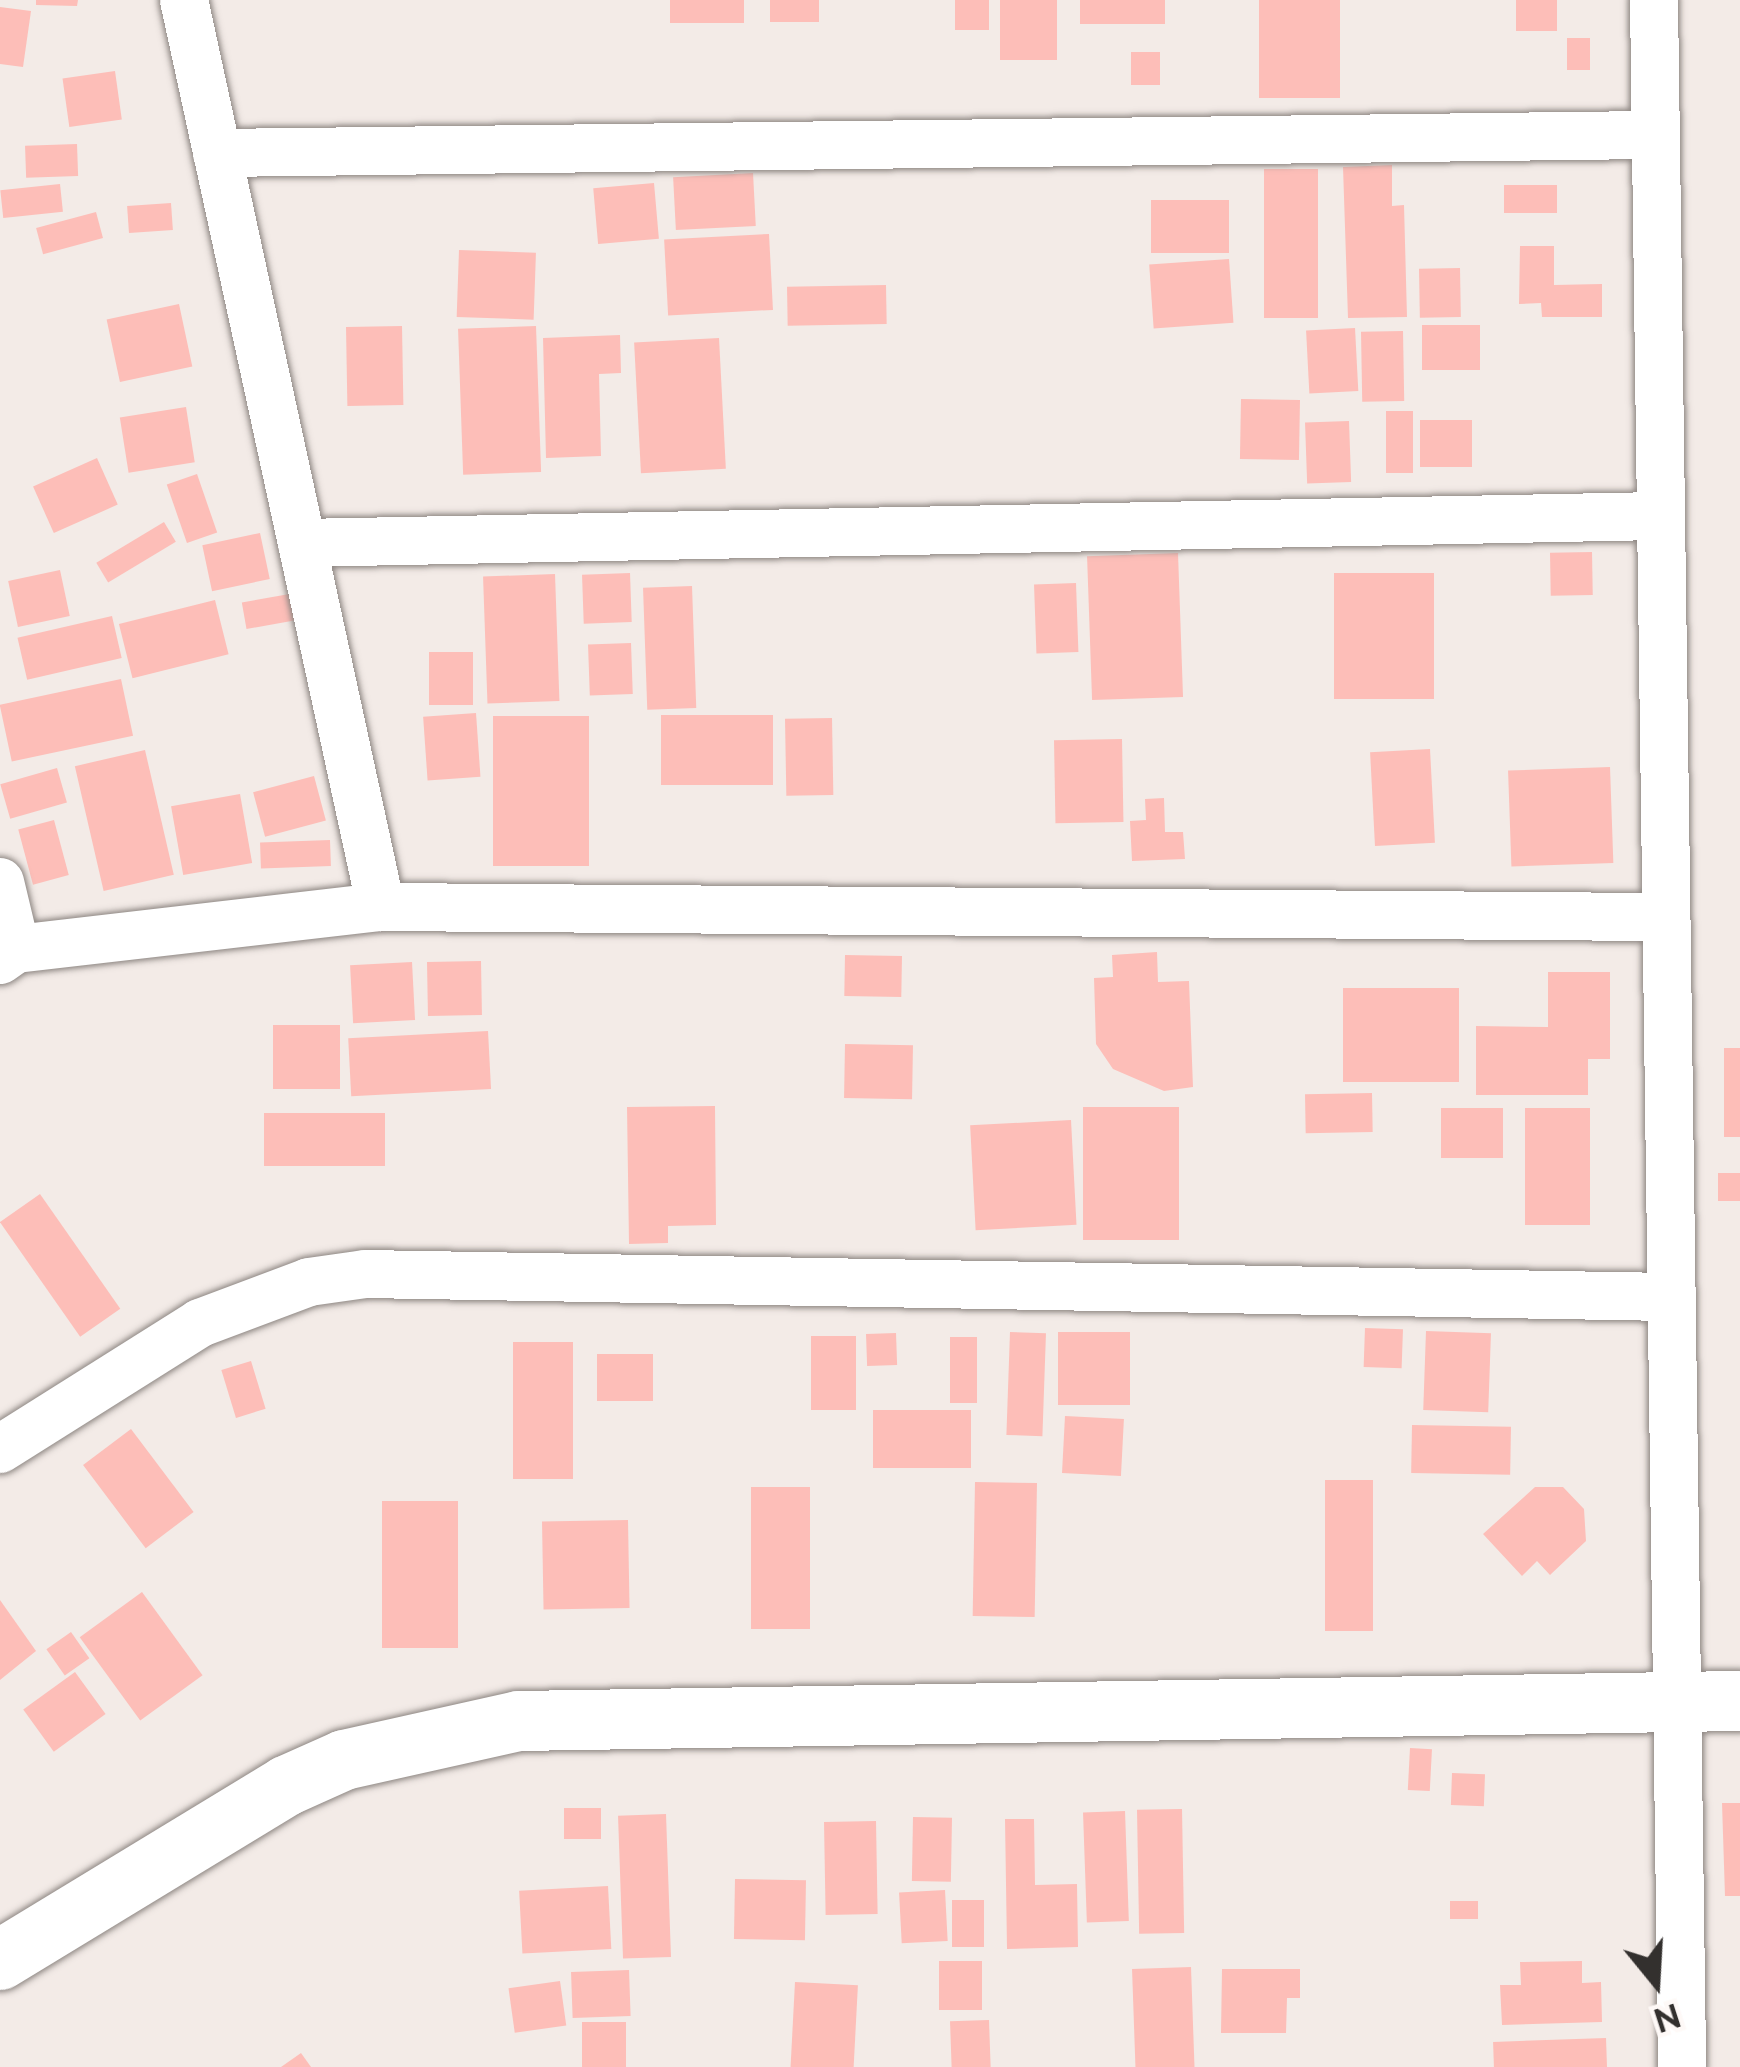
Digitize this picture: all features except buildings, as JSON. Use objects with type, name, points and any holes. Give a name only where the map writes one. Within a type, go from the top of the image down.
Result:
[{"type":"street","points":[[184,0],[381,907]]},
{"type":"street","points":[[1654,0],[1682,2067]]},
{"type":"street","points":[[217,152],[1656,134]]},
{"type":"street","points":[[302,543],[1661,516]]},
{"type":"street","points":[[0,882],[8,955],[381,907],[1666,917]]},
{"type":"street","points":[[0,1449],[200,1323],[309,1282],[365,1274],[1671,1298]]},
{"type":"street","points":[[0,1960],[286,1786],[344,1760],[519,1720],[1740,1701]]}]
